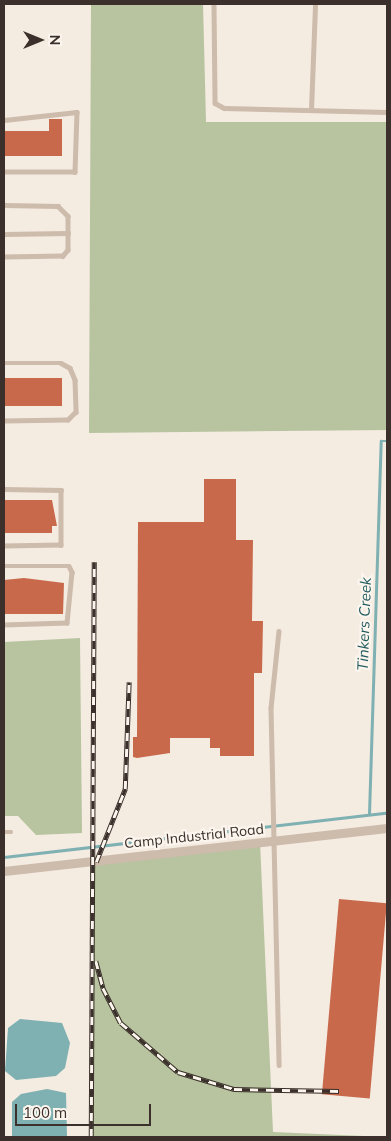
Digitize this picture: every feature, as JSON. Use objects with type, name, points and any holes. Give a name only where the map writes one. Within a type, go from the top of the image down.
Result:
[{"type":"street","name":"Camp Industrial Road","points":[[4,871],[387,828]]},
{"type":"lane","points":[[214,4],[215,103],[224,108],[387,112]]},
{"type":"lane","points":[[311,110],[314,4]]},
{"type":"lane","points":[[4,120],[77,112],[75,172],[4,172]]},
{"type":"lane","points":[[4,205],[58,206],[68,216],[68,233],[63,256],[4,257]]},
{"type":"lane","points":[[4,234],[68,233]]},
{"type":"lane","points":[[4,363],[61,363],[75,380],[76,404],[68,420],[4,421]]},
{"type":"lane","points":[[4,489],[61,490],[61,545],[4,546]]},
{"type":"lane","points":[[4,566],[69,566],[72,572],[67,623],[4,625]]},
{"type":"lane","points":[[278,631],[271,708],[278,1066]]},
{"type":"lane","points":[[4,832],[11,832]]},
{"type":"green space","points":[[91,4],[203,4],[206,122],[387,122],[387,430],[89,433]]},
{"type":"green space","points":[[80,638],[82,833],[36,835],[18,816],[4,816],[4,642]]},
{"type":"green space","points":[[260,842],[273,1132],[387,1137],[91,1137],[92,861]]},
{"type":"water","points":[[20,1019],[62,1023],[70,1043],[65,1068],[56,1076],[16,1080],[5,1071],[8,1028]]},
{"type":"water","points":[[47,1089],[66,1093],[67,1137],[12,1137],[12,1102],[21,1094]]},
{"type":"building","points":[[49,119],[62,119],[62,156],[4,156],[4,131],[49,131]]},
{"type":"building","points":[[4,378],[62,378],[62,406],[4,406]]},
{"type":"building","points":[[204,479],[236,479],[236,540],[253,540],[252,621],[263,621],[262,673],[254,673],[254,756],[220,756],[220,748],[210,748],[210,738],[170,738],[170,753],[137,758],[133,757],[133,737],[137,737],[138,522],[204,522]]},
{"type":"building","points":[[4,500],[52,500],[57,526],[52,526],[52,533],[4,533]]},
{"type":"building","points":[[24,578],[64,583],[63,614],[4,614],[4,580]]},
{"type":"building","points":[[339,899],[387,903],[370,1098],[322,1094]]},
{"type":"waterway","name":"Tinkers Creek","points":[[369,814],[381,441],[387,441]]},
{"type":"waterway","name":"Tinkers Creek","points":[[4,857],[387,813]]},
{"type":"railway","points":[[91,1137],[94,562]]},
{"type":"railway","points":[[96,862],[125,789],[129,682]]},
{"type":"railway","points":[[96,961],[103,988],[121,1023],[178,1072],[234,1089],[339,1091]]}]
